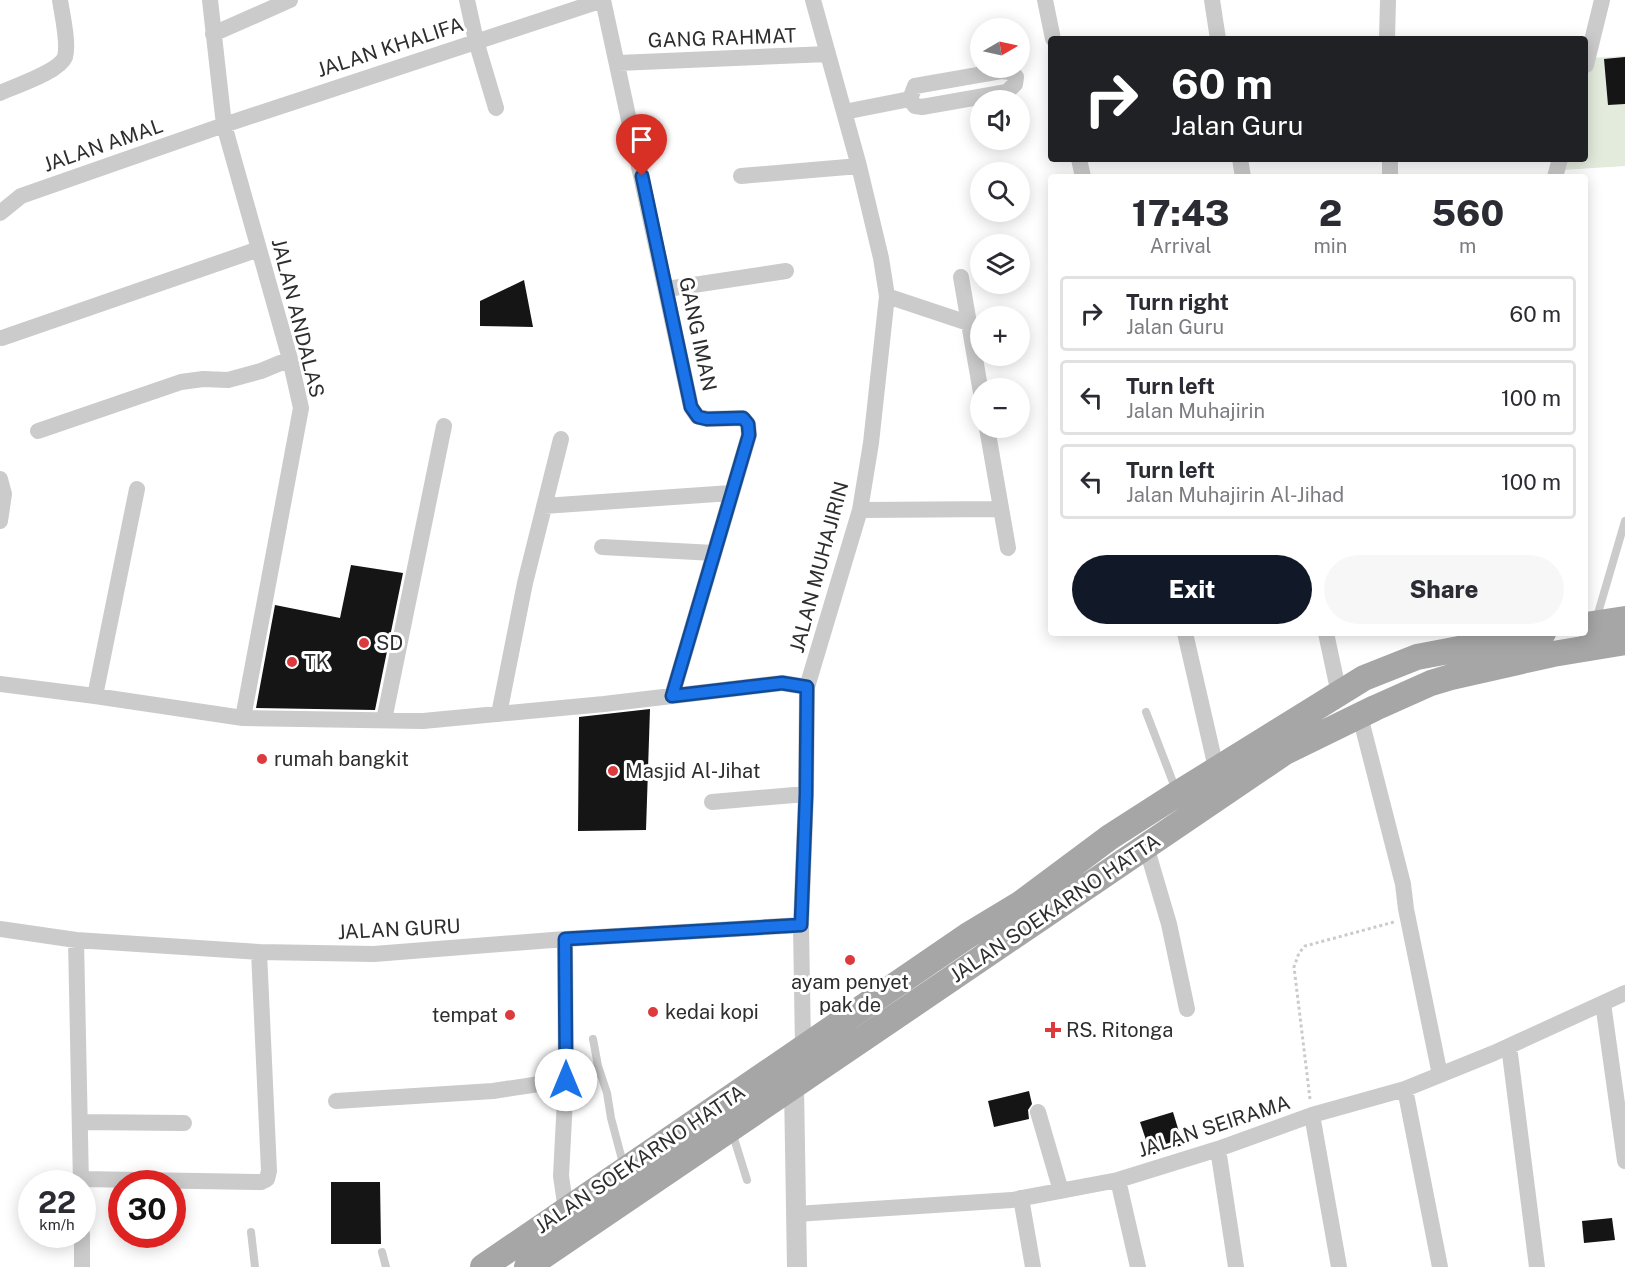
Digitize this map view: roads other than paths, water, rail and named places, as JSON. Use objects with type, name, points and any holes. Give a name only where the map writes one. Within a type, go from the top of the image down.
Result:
[{"type":"main road","points":[[1590,624],[1625,619]]},
{"type":"main road","name":"JALAN SOEKARNO HATTA","points":[[483,1267],[967,936],[1020,904],[1110,837],[1216,768],[1364,678],[1450,642],[1512,636]]},
{"type":"main road","name":"JALAN SOEKARNO HATTA","points":[[527,1267],[1285,752],[1431,683],[1554,654],[1625,642]]},
{"type":"main road","points":[[1110,837],[1125,860]]},
{"type":"street","points":[[0,93],[57,68],[64,57],[65,46],[60,0]]},
{"type":"street","name":"JALAN ANDALAS","points":[[210,0],[224,125],[290,359],[301,408],[243,718]]},
{"type":"street","points":[[213,34],[290,0]]},
{"type":"street","points":[[467,0],[476,41],[496,108]]},
{"type":"street","name":"JALAN KHALIFA","points":[[224,125],[603,0]]},
{"type":"street","name":"GANG IMAN","points":[[603,0],[691,407],[698,417],[743,418],[748,424],[749,435],[672,696]]},
{"type":"street","name":"JALAN MUHAJIRIN","points":[[803,1048],[801,925],[807,687],[860,510],[871,443],[887,296],[881,258],[859,166],[813,0]]},
{"type":"street","points":[[1045,0],[1052,36]]},
{"type":"street","points":[[1212,0],[1218,36]]},
{"type":"street","points":[[1387,36],[1388,0]]},
{"type":"street","points":[[1588,44],[1602,0]]},
{"type":"street","name":"GANG RAHMAT","points":[[618,63],[828,54]]},
{"type":"street","points":[[1001,71],[1011,72],[1016,77],[1015,84],[1006,92],[922,107],[915,106],[910,99],[915,86],[1001,71]]},
{"type":"street","points":[[844,112],[910,99]]},
{"type":"street","name":"JALAN AMAL","points":[[0,213],[21,196],[224,125]]},
{"type":"street","points":[[741,176],[859,166]]},
{"type":"street","points":[[2,338],[259,249]]},
{"type":"street","points":[[667,289],[786,271]]},
{"type":"street","points":[[961,277],[978,378]]},
{"type":"street","points":[[887,296],[968,323]]},
{"type":"street","points":[[38,431],[181,382],[204,379],[228,381],[290,359]]},
{"type":"street","points":[[384,720],[444,426]]},
{"type":"street","points":[[989,438],[1008,548]]},
{"type":"street","points":[[499,714],[525,583],[561,439]]},
{"type":"street","points":[[0,479],[4,494],[0,521]]},
{"type":"street","points":[[95,696],[137,489]]},
{"type":"street","points":[[544,506],[731,493]]},
{"type":"street","points":[[860,510],[1001,509]]},
{"type":"street","points":[[602,547],[714,553]]},
{"type":"street","points":[[1186,636],[1216,768]]},
{"type":"street","points":[[1327,636],[1339,694]]},
{"type":"street","points":[[0,684],[243,718],[423,721],[782,683],[807,687]]},
{"type":"street","points":[[1360,716],[1402,884],[1440,1075]]},
{"type":"street","points":[[712,802],[806,794]]},
{"type":"street","points":[[1146,846],[1168,924],[1187,1009]]},
{"type":"street","name":"JALAN GURU","points":[[0,929],[76,940],[259,952],[374,954],[565,939],[801,925]]},
{"type":"street","points":[[565,939],[566,1080],[561,1176],[566,1210]]},
{"type":"street","points":[[76,940],[81,1170]]},
{"type":"street","points":[[96,1181],[261,1182],[267,1179],[269,1172],[259,952]]},
{"type":"street","name":"JALAN SEIRAMA","points":[[796,1214],[1022,1198],[1118,1180],[1218,1149],[1312,1115],[1405,1089],[1509,1046],[1625,993]]},
{"type":"street","points":[[1603,1003],[1625,1161]]},
{"type":"street","points":[[1509,1046],[1533,1266]]},
{"type":"street","points":[[336,1101],[493,1091],[566,1080]]},
{"type":"street","points":[[794,1086],[797,1267]]},
{"type":"street","points":[[1405,1089],[1440,1267]]},
{"type":"street","points":[[1038,1112],[1061,1191]]},
{"type":"street","points":[[1312,1115],[1339,1267]]},
{"type":"street","points":[[80,1122],[184,1123]]},
{"type":"street","points":[[1218,1149],[1236,1267]]},
{"type":"street","points":[[1118,1180],[1138,1267]]},
{"type":"street","points":[[1022,1198],[1034,1267]]},
{"type":"street","points":[[82,1248],[82,1267]]},
{"type":"lane","points":[[1590,624],[1625,521]]},
{"type":"lane","points":[[1146,712],[1177,794]]},
{"type":"lane","points":[[594,1039],[598,1066],[607,1093],[625,1170]]},
{"type":"lane","points":[[731,1129],[747,1180]]},
{"type":"lane","points":[[251,1232],[255,1267]]},
{"type":"lane","points":[[382,1251],[386,1267]]},
{"type":"place","name":"SD","points":[[364,643]]},
{"type":"place","name":"TK","points":[[292,662]]},
{"type":"place","name":"rumah bangkit","points":[[262,759]]},
{"type":"place","name":"Masjid Al-Jihat","points":[[613,771]]},
{"type":"place","name":"ayam penyet pak de","points":[[850,960]]},
{"type":"place","name":"kedai kopi","points":[[653,1012]]},
{"type":"place","name":"tempat","points":[[510,1015]]},
{"type":"place","name":"RS. Ritonga","points":[[1053,1030]]}]
